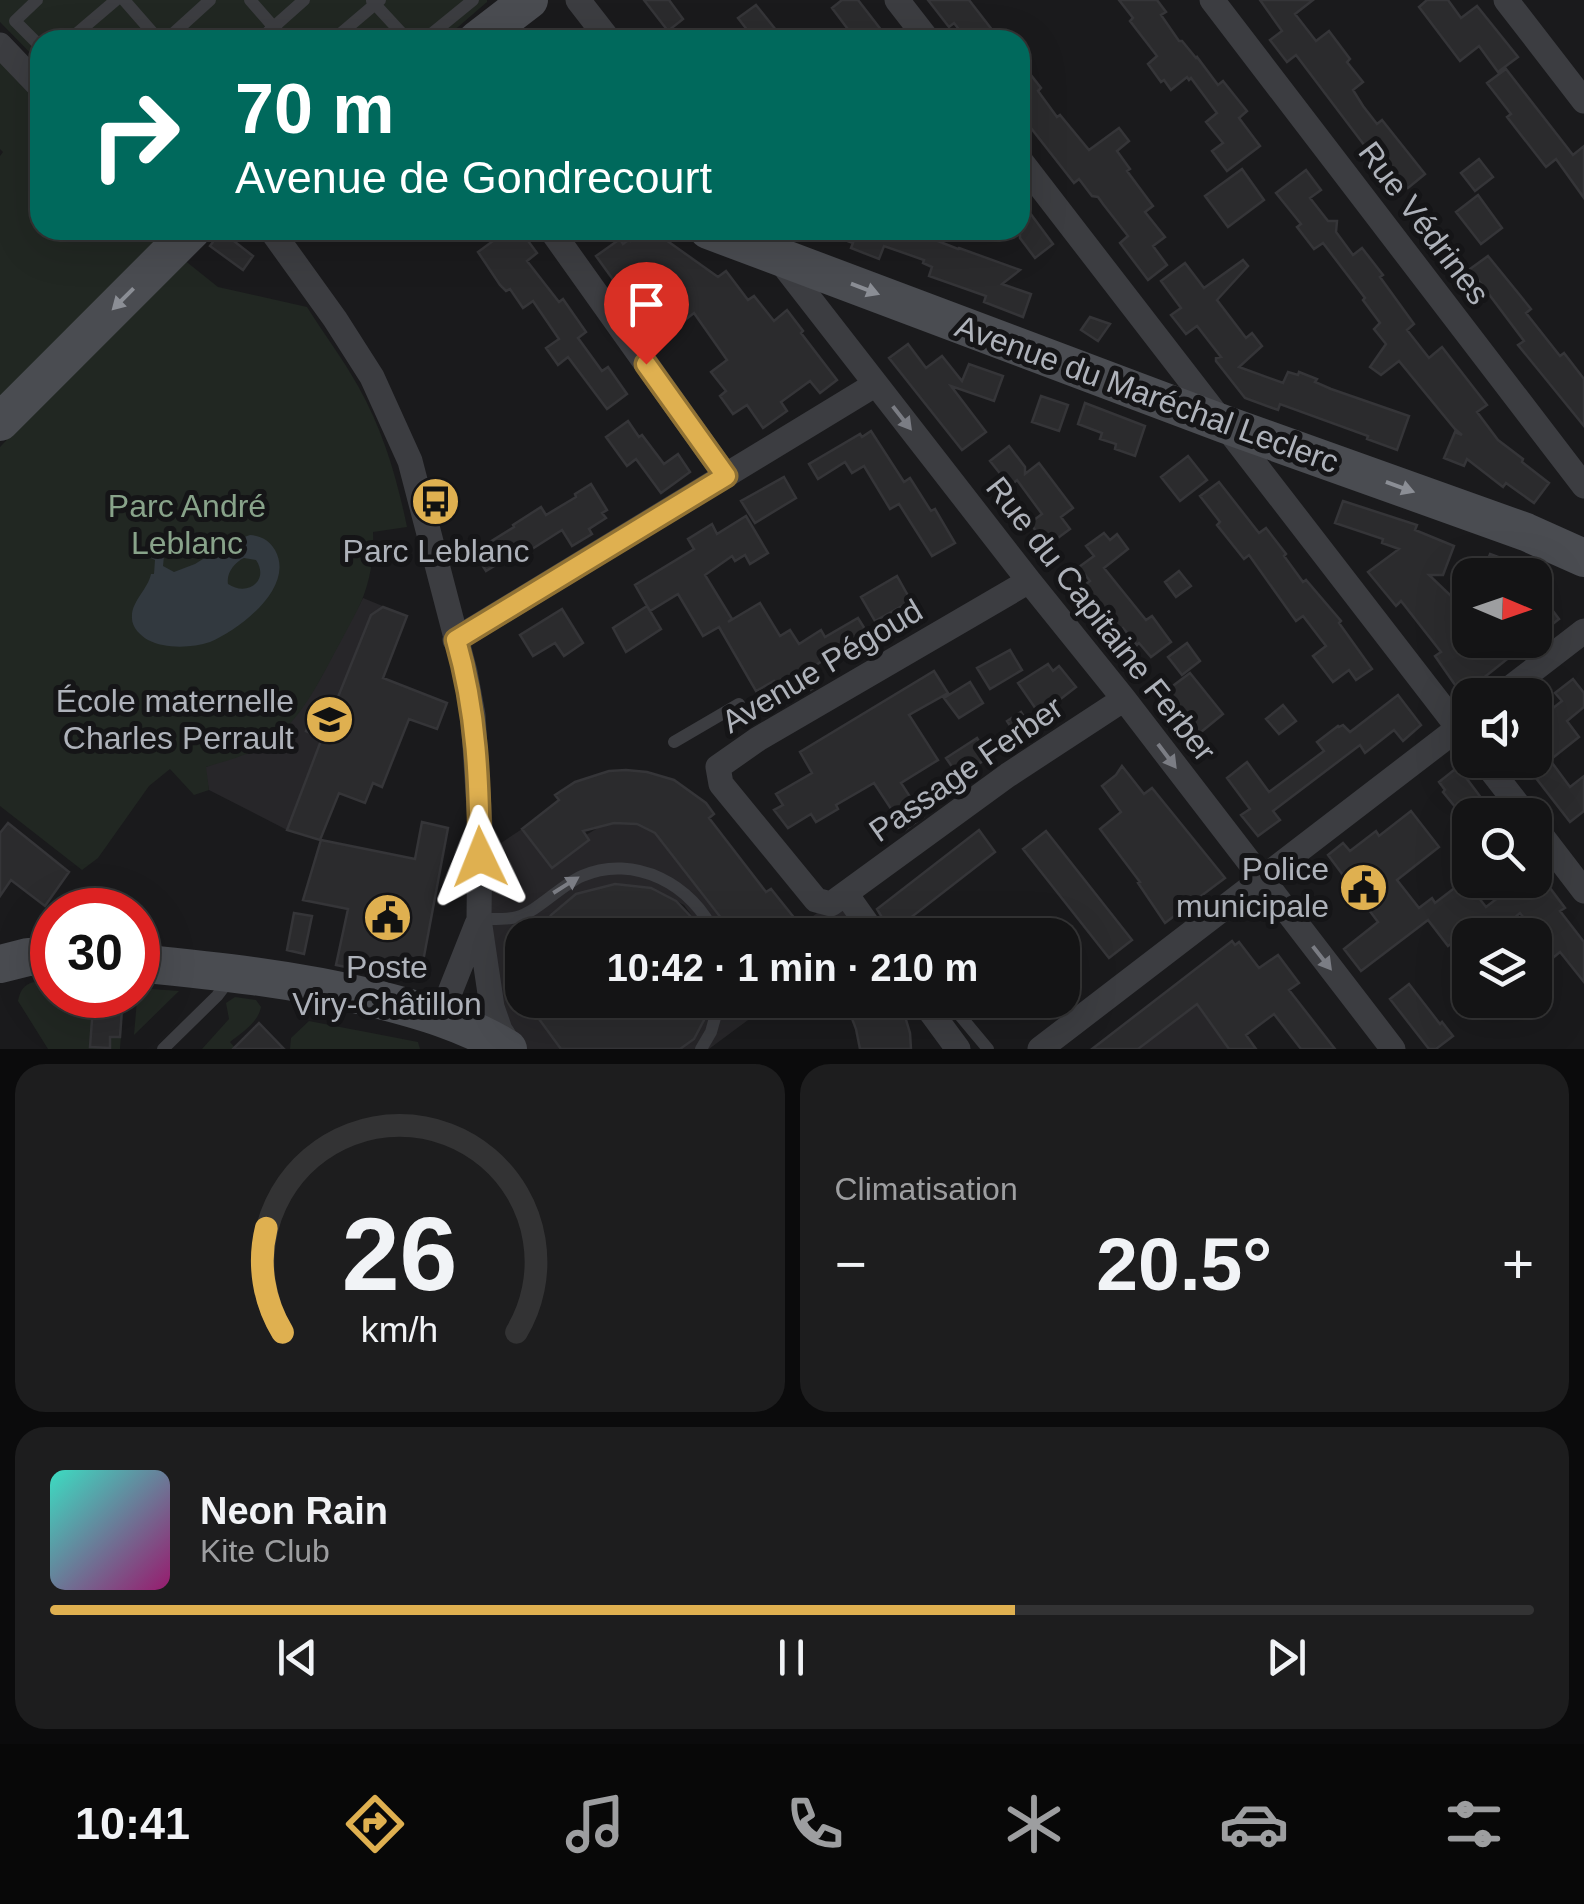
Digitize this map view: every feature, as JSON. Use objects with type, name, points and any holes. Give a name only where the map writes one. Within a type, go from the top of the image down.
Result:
[{"type":"street","points":[[578,0],[601,30]]},
{"type":"street","points":[[897,0],[920,30]]},
{"type":"street","name":"Rue Védrines","points":[[1212,0],[1584,486]]},
{"type":"street","points":[[1506,0],[1584,102]]},
{"type":"street","points":[[489,30],[514,8]]},
{"type":"street","points":[[0,45],[30,76]]},
{"type":"street","points":[[1030,173],[1452,712]]},
{"type":"street","points":[[0,422],[179,240]]},
{"type":"street","points":[[277,240],[336,319],[372,377],[410,460],[473,715],[478,766],[479,919],[492,1007],[510,1049]]},
{"type":"street","points":[[558,240],[726,476]]},
{"type":"street","name":"Avenue du Maréchal Leclerc","points":[[766,243],[1224,424],[1526,532],[1584,558]]},
{"type":"street","name":"Rue du Capitaine Ferber","points":[[766,243],[1393,1049]]},
{"type":"street","points":[[456,640],[876,384]]},
{"type":"street","name":"Avenue Pégoud","points":[[846,894],[831,904],[816,900],[721,784],[718,767],[758,739],[1029,581]]},
{"type":"street","points":[[1523,678],[1584,631]]},
{"type":"street","name":"Passage Ferber","points":[[846,894],[1008,775],[1124,699]]},
{"type":"street","points":[[1040,1049],[1452,740]]},
{"type":"street","points":[[1498,778],[1513,798]]},
{"type":"street","points":[[1552,849],[1584,891]]},
{"type":"street","points":[[846,894],[863,918]]},
{"type":"street","points":[[440,1017],[479,919]]},
{"type":"street","points":[[0,964],[30,957]]},
{"type":"street","points":[[160,966],[319,985],[440,1017],[510,1049]]},
{"type":"street","points":[[935,1018],[958,1049]]},
{"type":"lane","points":[[30,36],[16,21],[37,0]]},
{"type":"lane","points":[[82,30],[120,0],[152,30]]},
{"type":"lane","points":[[174,30],[210,0]]},
{"type":"lane","points":[[250,0],[277,30]]},
{"type":"lane","points":[[271,30],[304,0]]},
{"type":"lane","points":[[436,30],[473,0]]},
{"type":"lane","points":[[345,30],[375,1],[400,30]]},
{"type":"lane","points":[[674,742],[739,704]]},
{"type":"lane","points":[[479,919],[519,917],[581,876],[604,868],[644,871],[661,877],[678,887],[705,918]]},
{"type":"lane","points":[[163,1049],[235,973]]},
{"type":"lane","points":[[701,1049],[715,1018]]},
{"type":"lane","points":[[962,1018],[988,1049]]},
{"type":"shaded area","points":[[250,535],[261,538],[275,550],[279,564],[271,592],[249,617],[203,644],[162,645],[139,633],[133,624],[133,611],[154,574],[155,560],[151,554],[164,556],[163,566],[174,572]],"holes":[[[244,558],[256,560],[260,574],[254,585],[242,589],[228,584],[237,562]]]},
{"type":"shaded area","name":"École maternelle Charles Perrault","points":[[363,598],[407,616],[320,840],[287,830],[209,790],[206,767],[264,745],[301,709]]},
{"type":"shaded area","points":[[637,824],[660,836],[722,918],[694,918],[684,905],[651,888],[615,884],[576,894],[549,918],[505,918],[505,1018],[544,1018],[563,1049],[512,1049],[500,1030],[480,857],[522,829],[553,868],[589,840],[586,835],[601,826]]},
{"type":"shaded area","points":[[839,897],[852,918],[810,918]]},
{"type":"shaded area","points":[[1198,967],[1256,1049],[1092,1049]]},
{"type":"shaded area","points":[[705,1018],[751,1018],[709,1049],[680,1049],[694,1039]]},
{"type":"green space","points":[[0,0],[487,0],[455,30],[30,30],[30,53],[0,22]]},
{"type":"green space","points":[[0,60],[30,92],[30,240],[156,240],[0,397],[3,152]]},
{"type":"green space","name":"Parc André Leblanc","points":[[183,259],[218,287],[307,307],[375,420],[394,472],[407,527],[373,532],[371,566],[362,600],[318,684],[289,725],[257,749],[206,767],[209,790],[194,795],[170,769],[149,786],[98,858],[82,870],[0,806],[0,447]]},
{"type":"green space","points":[[28,984],[30,1018],[122,1018],[120,1049],[48,1049],[18,1001]]},
{"type":"green space","points":[[160,990],[179,991],[160,1010]]},
{"type":"green space","points":[[235,997],[256,1000],[261,1007],[257,1018],[230,1042],[236,1049],[202,1049],[229,1019],[226,1003]]},
{"type":"green space","points":[[135,1018],[151,1018],[134,1035]]},
{"type":"green space","points":[[309,1021],[418,1042],[420,1049],[290,1049],[291,1038]]},
{"type":"building","points":[[644,0],[669,0],[683,19],[667,30]]},
{"type":"building","points":[[842,0],[858,0],[881,30],[848,30],[832,8]]},
{"type":"building","points":[[928,0],[969,0],[992,30],[959,30],[954,23],[949,27]]},
{"type":"building","points":[[1119,0],[1157,0],[1166,12],[1161,15],[1179,41],[1218,85],[1223,81],[1247,111],[1239,118],[1260,146],[1227,171],[1212,151],[1223,143],[1206,122],[1217,113],[1191,78],[1171,90],[1164,80],[1161,82],[1148,64],[1157,56]]},
{"type":"building","points":[[1260,0],[1313,0],[1295,14],[1316,41],[1329,31],[1363,82],[1353,90],[1363,106],[1377,124],[1382,120],[1425,174],[1408,188],[1387,160],[1380,166],[1296,55],[1287,62],[1270,40],[1282,31]]},
{"type":"building","points":[[1427,0],[1448,0],[1461,18],[1477,6],[1518,57],[1498,72],[1479,46],[1460,61],[1419,7]]},
{"type":"building","points":[[756,5],[776,30],[747,30],[738,18]]},
{"type":"building","points":[[1506,69],[1573,155],[1584,146],[1584,198],[1556,159],[1546,167],[1507,117],[1511,114],[1487,83]]},
{"type":"building","points":[[1030,74],[1057,117],[1060,115],[1089,150],[1119,128],[1129,141],[1117,151],[1153,206],[1145,212],[1165,237],[1153,246],[1167,265],[1148,280],[1120,243],[1128,236],[1098,197],[1092,196],[1079,179],[1074,183],[1030,127]]},
{"type":"building","points":[[1479,159],[1493,177],[1475,191],[1461,173]]},
{"type":"building","points":[[1242,169],[1264,200],[1228,227],[1205,196]]},
{"type":"building","points":[[1306,170],[1321,190],[1310,198],[1328,221],[1337,221],[1336,232],[1353,255],[1362,248],[1383,275],[1380,277],[1414,324],[1407,330],[1429,358],[1442,347],[1487,405],[1477,412],[1498,440],[1549,483],[1534,503],[1506,483],[1503,487],[1467,459],[1464,466],[1444,458],[1455,432],[1462,435],[1399,361],[1381,375],[1370,367],[1386,344],[1374,329],[1380,323],[1323,243],[1314,249],[1297,227],[1301,224],[1276,193]]},
{"type":"building","points":[[1478,195],[1502,228],[1481,244],[1456,212]]},
{"type":"building","points":[[1030,213],[1053,244],[1035,258],[1022,240],[1030,240]]},
{"type":"building","points":[[214,240],[233,240],[253,256],[243,270],[210,246]]},
{"type":"building","points":[[494,240],[527,240],[537,253],[527,261],[559,302],[563,299],[586,332],[578,338],[602,371],[608,367],[627,394],[607,409],[568,357],[558,365],[546,348],[559,339],[533,301],[523,308],[510,289],[506,291],[500,285],[478,252]]},
{"type":"building","points":[[619,240],[623,244],[666,240],[718,277],[726,271],[748,300],[754,296],[774,321],[787,310],[837,380],[820,393],[810,381],[781,402],[787,411],[763,428],[747,405],[733,414],[720,396],[726,391],[711,372],[727,360],[694,313],[685,320],[662,288],[644,301],[639,296],[630,303],[596,256]]},
{"type":"building","points":[[845,240],[935,240],[1020,270],[1002,284],[1031,294],[1023,317],[984,302],[986,296],[929,276],[932,267],[924,260],[884,246],[879,259],[851,248],[853,243]]},
{"type":"building","points":[[1488,256],[1531,309],[1526,313],[1584,379],[1584,426],[1518,345],[1524,341],[1470,269]]},
{"type":"building","points":[[1243,260],[1248,266],[1217,300],[1246,338],[1252,333],[1262,346],[1239,367],[1283,383],[1288,372],[1299,372],[1331,389],[1409,416],[1397,450],[1280,404],[1278,410],[1245,398],[1216,361],[1221,357],[1197,326],[1186,334],[1171,315],[1181,308],[1161,281],[1185,263],[1204,288]]},
{"type":"building","points":[[1090,317],[1110,324],[1098,341],[1081,330]]},
{"type":"building","points":[[908,344],[926,368],[942,356],[962,381],[969,364],[1003,376],[994,401],[951,386],[986,432],[962,450],[889,358]]},
{"type":"building","points":[[1041,396],[1068,405],[1059,431],[1032,422]]},
{"type":"building","points":[[1085,403],[1145,426],[1135,456],[1100,439],[1102,433],[1078,424]]},
{"type":"building","points":[[628,421],[664,464],[678,454],[690,472],[661,493],[636,459],[627,466],[606,437]]},
{"type":"building","points":[[871,431],[904,482],[910,478],[931,511],[935,509],[955,543],[932,556],[899,504],[890,509],[864,466],[852,473],[845,462],[818,479],[809,464]]},
{"type":"building","points":[[1009,446],[1025,467],[1025,474],[1039,463],[1073,508],[1061,517],[1070,529],[1047,546],[1030,523],[1042,514],[1017,480],[1010,486],[990,461]]},
{"type":"building","points":[[1188,456],[1207,480],[1180,501],[1161,477]]},
{"type":"building","points":[[784,477],[796,498],[755,523],[741,501]]},
{"type":"building","points":[[1219,482],[1259,533],[1266,528],[1303,582],[1306,580],[1341,621],[1372,669],[1356,680],[1349,670],[1333,682],[1313,656],[1326,646],[1303,616],[1296,621],[1249,555],[1244,559],[1217,525],[1220,522],[1200,496]]},
{"type":"building","points":[[591,484],[607,510],[602,513],[606,518],[589,529],[592,534],[572,546],[562,530],[486,571],[474,552],[541,507],[546,515]]},
{"type":"building","points":[[1343,501],[1417,525],[1415,530],[1454,546],[1443,575],[1429,575],[1452,597],[1452,658],[1508,658],[1483,678],[1452,681],[1435,656],[1441,652],[1401,601],[1396,606],[1368,572],[1399,549],[1382,543],[1383,539],[1335,523]]},
{"type":"building","points":[[746,516],[768,553],[750,564],[745,555],[735,561],[732,556],[705,575],[732,619],[728,622],[760,603],[780,636],[790,630],[799,644],[821,630],[825,637],[858,618],[875,645],[853,659],[845,647],[803,673],[810,690],[774,681],[756,691],[719,627],[703,636],[678,594],[650,611],[635,585],[694,549],[688,539],[712,524],[717,534]]},
{"type":"building","points":[[1104,533],[1110,540],[1117,534],[1128,549],[1104,568],[1146,620],[1152,616],[1171,642],[1151,657],[1123,628],[1110,638],[1096,620],[1103,614],[1082,587],[1090,581],[1079,567],[1094,556],[1086,546]]},
{"type":"building","points":[[1179,571],[1191,586],[1176,597],[1165,582]]},
{"type":"building","points":[[897,576],[911,601],[875,621],[861,597]]},
{"type":"building","points":[[647,606],[661,629],[626,652],[613,628]]},
{"type":"building","points":[[383,607],[407,616],[383,678],[447,703],[437,729],[409,719],[382,787],[373,783],[365,803],[339,793],[320,840],[287,830],[322,738],[306,731],[316,706],[332,712],[371,615]]},
{"type":"building","points":[[562,609],[583,643],[564,656],[555,643],[533,656],[520,635]]},
{"type":"building","points":[[1187,643],[1200,661],[1182,675],[1168,657]]},
{"type":"building","points":[[1010,650],[1022,670],[990,689],[977,668]]},
{"type":"building","points":[[1048,664],[1053,671],[1059,666],[1076,687],[1040,715],[1018,683]]},
{"type":"building","points":[[934,671],[948,693],[909,715],[938,760],[901,783],[923,817],[905,830],[874,783],[816,822],[811,814],[788,828],[774,810],[783,805],[776,794],[812,773],[800,752]]},
{"type":"building","points":[[1190,673],[1223,714],[1195,737],[1180,718],[1185,714],[1166,691]]},
{"type":"building","points":[[1573,679],[1584,693],[1584,707],[1567,721],[1579,737],[1552,758],[1552,709],[1562,701],[1555,693]]},
{"type":"building","points":[[970,682],[983,703],[959,718],[944,698]]},
{"type":"building","points":[[1398,695],[1421,725],[1403,741],[1394,730],[1365,753],[1360,745],[1273,811],[1280,820],[1258,836],[1241,815],[1250,809],[1227,778],[1247,762],[1269,792],[1324,751],[1317,742],[1338,726],[1343,725],[1350,732]]},
{"type":"building","points":[[1283,705],[1296,721],[1279,734],[1266,719]]},
{"type":"building","points":[[1021,712],[1034,732],[1020,741],[1007,721]]},
{"type":"building","points":[[977,738],[989,757],[959,777],[946,758]]},
{"type":"building","points":[[1552,763],[1570,787],[1584,776],[1584,811],[1570,822],[1536,778],[1552,778]]},
{"type":"building","points":[[1122,766],[1144,794],[1152,788],[1225,878],[1165,923],[1100,829],[1121,812],[1102,786]]},
{"type":"building","points":[[609,771],[647,772],[674,780],[706,803],[714,814],[709,818],[766,892],[771,889],[794,918],[721,918],[655,833],[637,824],[614,823],[583,831],[589,840],[552,868],[522,829],[559,800],[555,795],[575,782]]},
{"type":"building","points":[[1452,772],[1452,778],[1466,778],[1481,798],[1452,798],[1452,803],[1439,782]]},
{"type":"building","points":[[1411,811],[1439,847],[1397,880],[1419,908],[1432,898],[1435,903],[1452,890],[1452,898],[1479,898],[1486,907],[1498,898],[1552,898],[1552,891],[1565,908],[1560,911],[1584,942],[1584,982],[1560,952],[1554,957],[1552,954],[1552,918],[1524,918],[1520,913],[1514,918],[1452,918],[1452,943],[1448,946],[1428,920],[1361,971],[1344,949],[1378,922],[1328,855],[1343,843],[1350,851],[1376,831],[1379,836]]},
{"type":"building","name":"Poste Viry-Châtillon","points":[[422,822],[448,828],[422,967],[410,964],[407,979],[336,965],[348,909],[303,900],[321,840],[415,859]]},
{"type":"building","points":[[8,823],[69,872],[58,888],[30,888],[30,895],[11,880],[0,896],[0,833]]},
{"type":"building","points":[[979,830],[995,852],[910,918],[882,918],[877,909]]},
{"type":"building","points":[[1046,831],[1132,940],[1109,958],[1023,849]]},
{"type":"building","points":[[615,884],[651,888],[676,901],[692,918],[549,918],[576,894]]},
{"type":"building","points":[[294,913],[312,916],[304,954],[287,950]]},
{"type":"building","points":[[1232,941],[1235,945],[1239,942],[1259,968],[1278,955],[1299,983],[1289,990],[1335,1049],[1301,1049],[1274,1014],[1246,1035],[1256,1049],[1229,1049],[1197,1004],[1138,1049],[1092,1049]]},
{"type":"building","points":[[1409,984],[1453,1036],[1436,1049],[1429,1049],[1390,999]]},
{"type":"building","points":[[92,1018],[121,1018],[120,1037],[110,1037],[110,1048],[90,1047]]},
{"type":"building","points":[[705,1018],[694,1039],[680,1049],[561,1049],[539,1019]]},
{"type":"building","points":[[852,1018],[905,1018],[911,1049],[860,1049]]},
{"type":"building","points":[[259,1023],[284,1049],[233,1049]]},
{"type":"place","name":"Parc Leblanc","points":[[436,501]]},
{"type":"place","name":"École maternelle Charles Perrault","points":[[329,719]]},
{"type":"place","name":"Police municipale","points":[[1364,887]]},
{"type":"place","name":"Poste Viry-Châtillon","points":[[387,917]]},
{"type":"route","points":[[480,857],[473,715],[456,640],[726,476],[646,364]]}]
